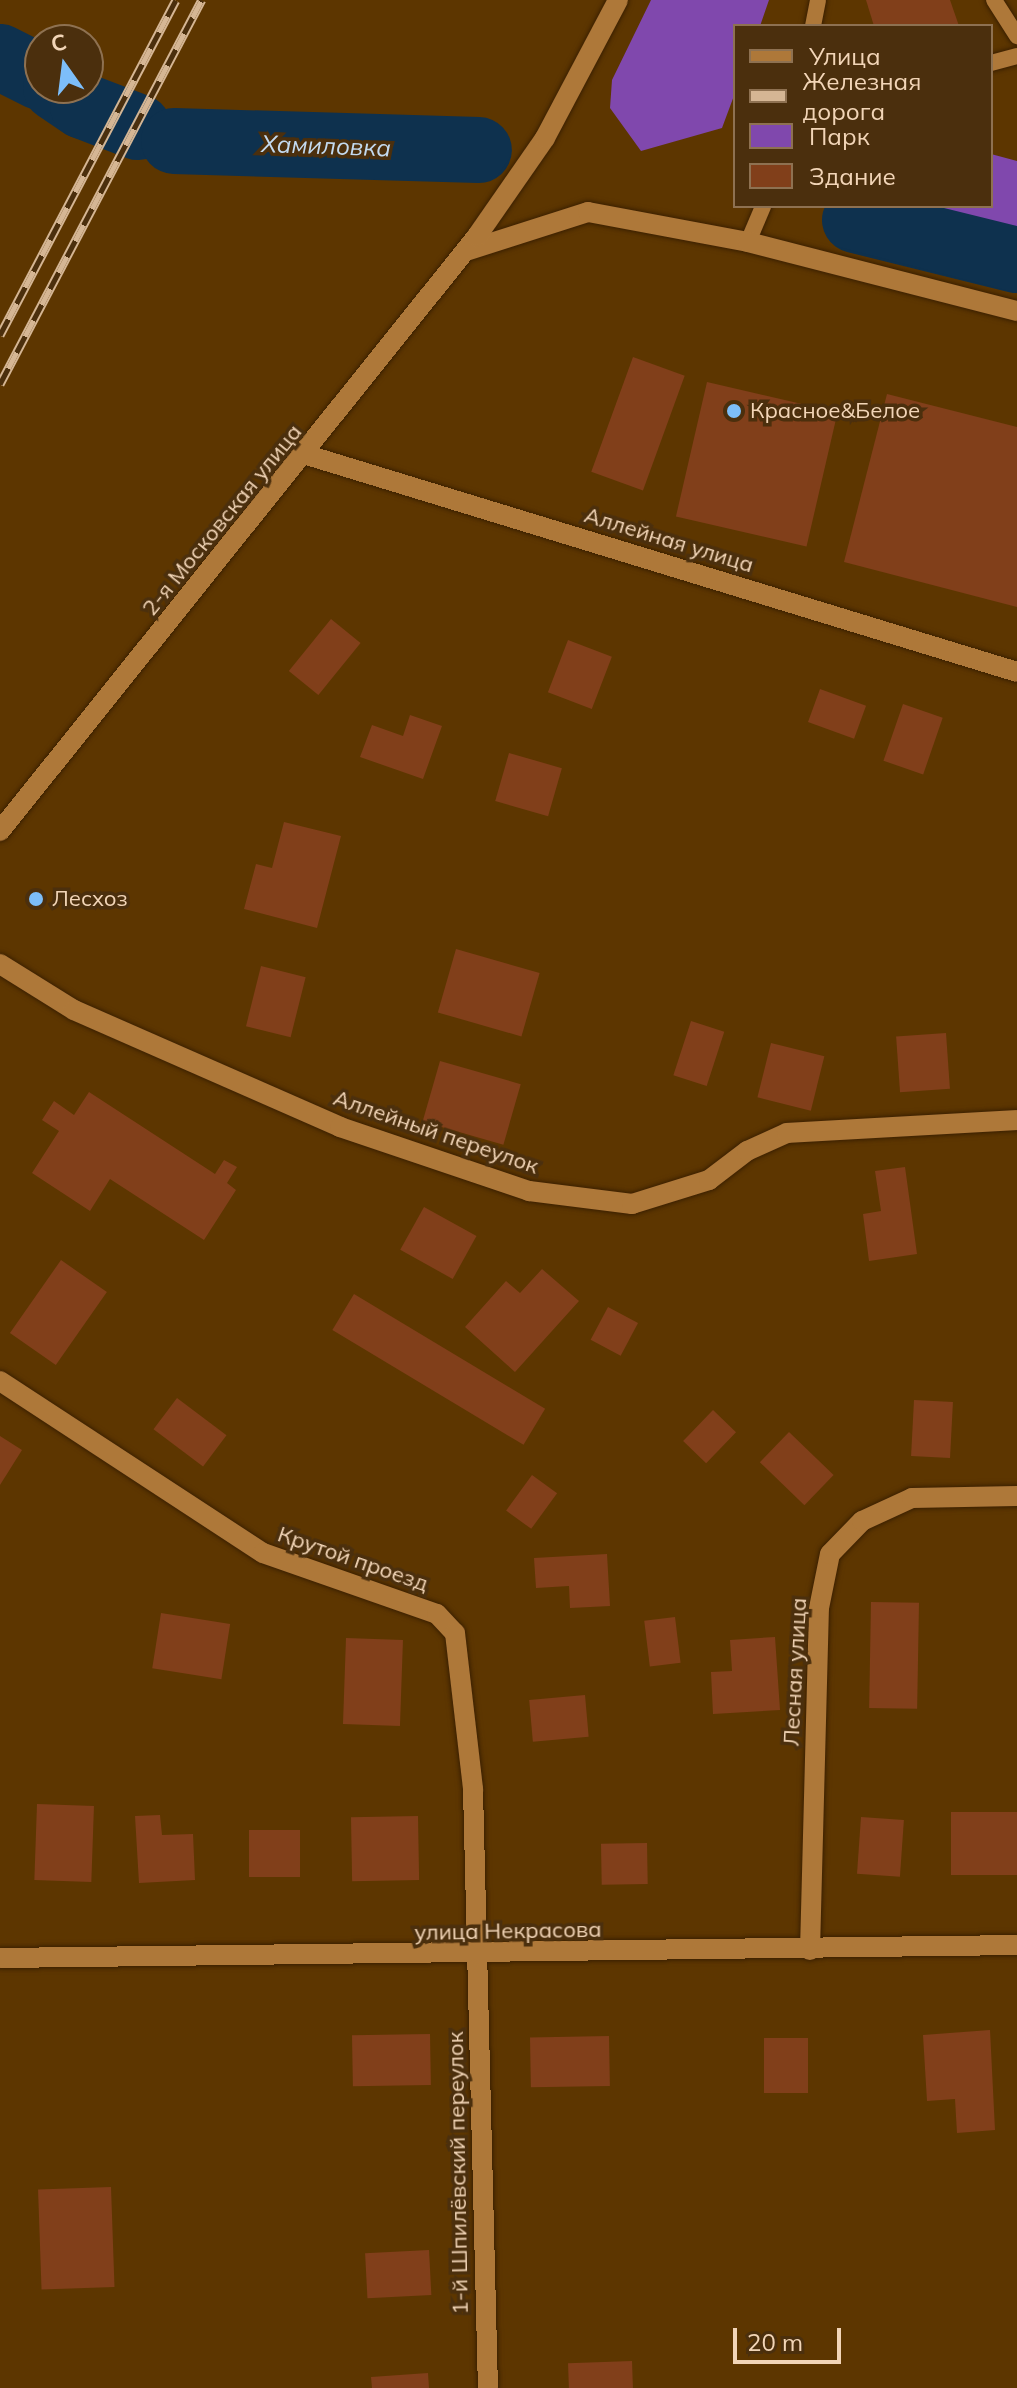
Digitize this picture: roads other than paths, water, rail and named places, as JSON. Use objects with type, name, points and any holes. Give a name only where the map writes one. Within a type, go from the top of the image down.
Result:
[{"type":"street","name":"2-я Московская улица","points":[[0,831],[307,455],[472,243],[545,138],[618,0]]},
{"type":"street","points":[[472,243],[588,212],[748,242],[1017,311]]},
{"type":"street","name":"Аллейная улица","points":[[307,455],[1017,672]]},
{"type":"street","name":"Аллейный переулок","points":[[0,964],[74,1010],[340,1127],[529,1191],[632,1204],[709,1180],[747,1151],[787,1133],[1017,1120]]},
{"type":"street","name":"Крутой проезд","points":[[0,1381],[263,1553],[437,1614],[455,1633],[473,1789],[477,1957]]},
{"type":"street","name":"Лесная улица","points":[[810,1950],[819,1608],[830,1554],[862,1521],[912,1498],[1017,1496]]},
{"type":"street","name":"улица Некрасова","points":[[0,1958],[477,1957],[1017,1945]]},
{"type":"street","name":"1-й Шпилёвский переулок","points":[[477,1957],[488,2388]]},
{"type":"lane","points":[[813,24],[818,0]]},
{"type":"lane","points":[[994,0],[1017,36]]},
{"type":"lane","points":[[993,62],[1017,56]]},
{"type":"lane","points":[[748,242],[762,208]]},
{"type":"waterway","name":"Хамиловка","points":[[0,57],[24,69]]},
{"type":"waterway","name":"Хамиловка","points":[[80,104],[138,127]]},
{"type":"waterway","name":"Хамиловка","points":[[174,141],[479,150]]},
{"type":"waterway","name":"Хамиловка","points":[[855,220],[1017,260]]},
{"type":"railway","points":[[0,335],[176,0]]},
{"type":"railway","points":[[0,384],[202,0]]},
{"type":"place","name":"Красное&Белое","points":[[734,411]]},
{"type":"place","name":"Лесхоз","points":[[36,899]]}]
